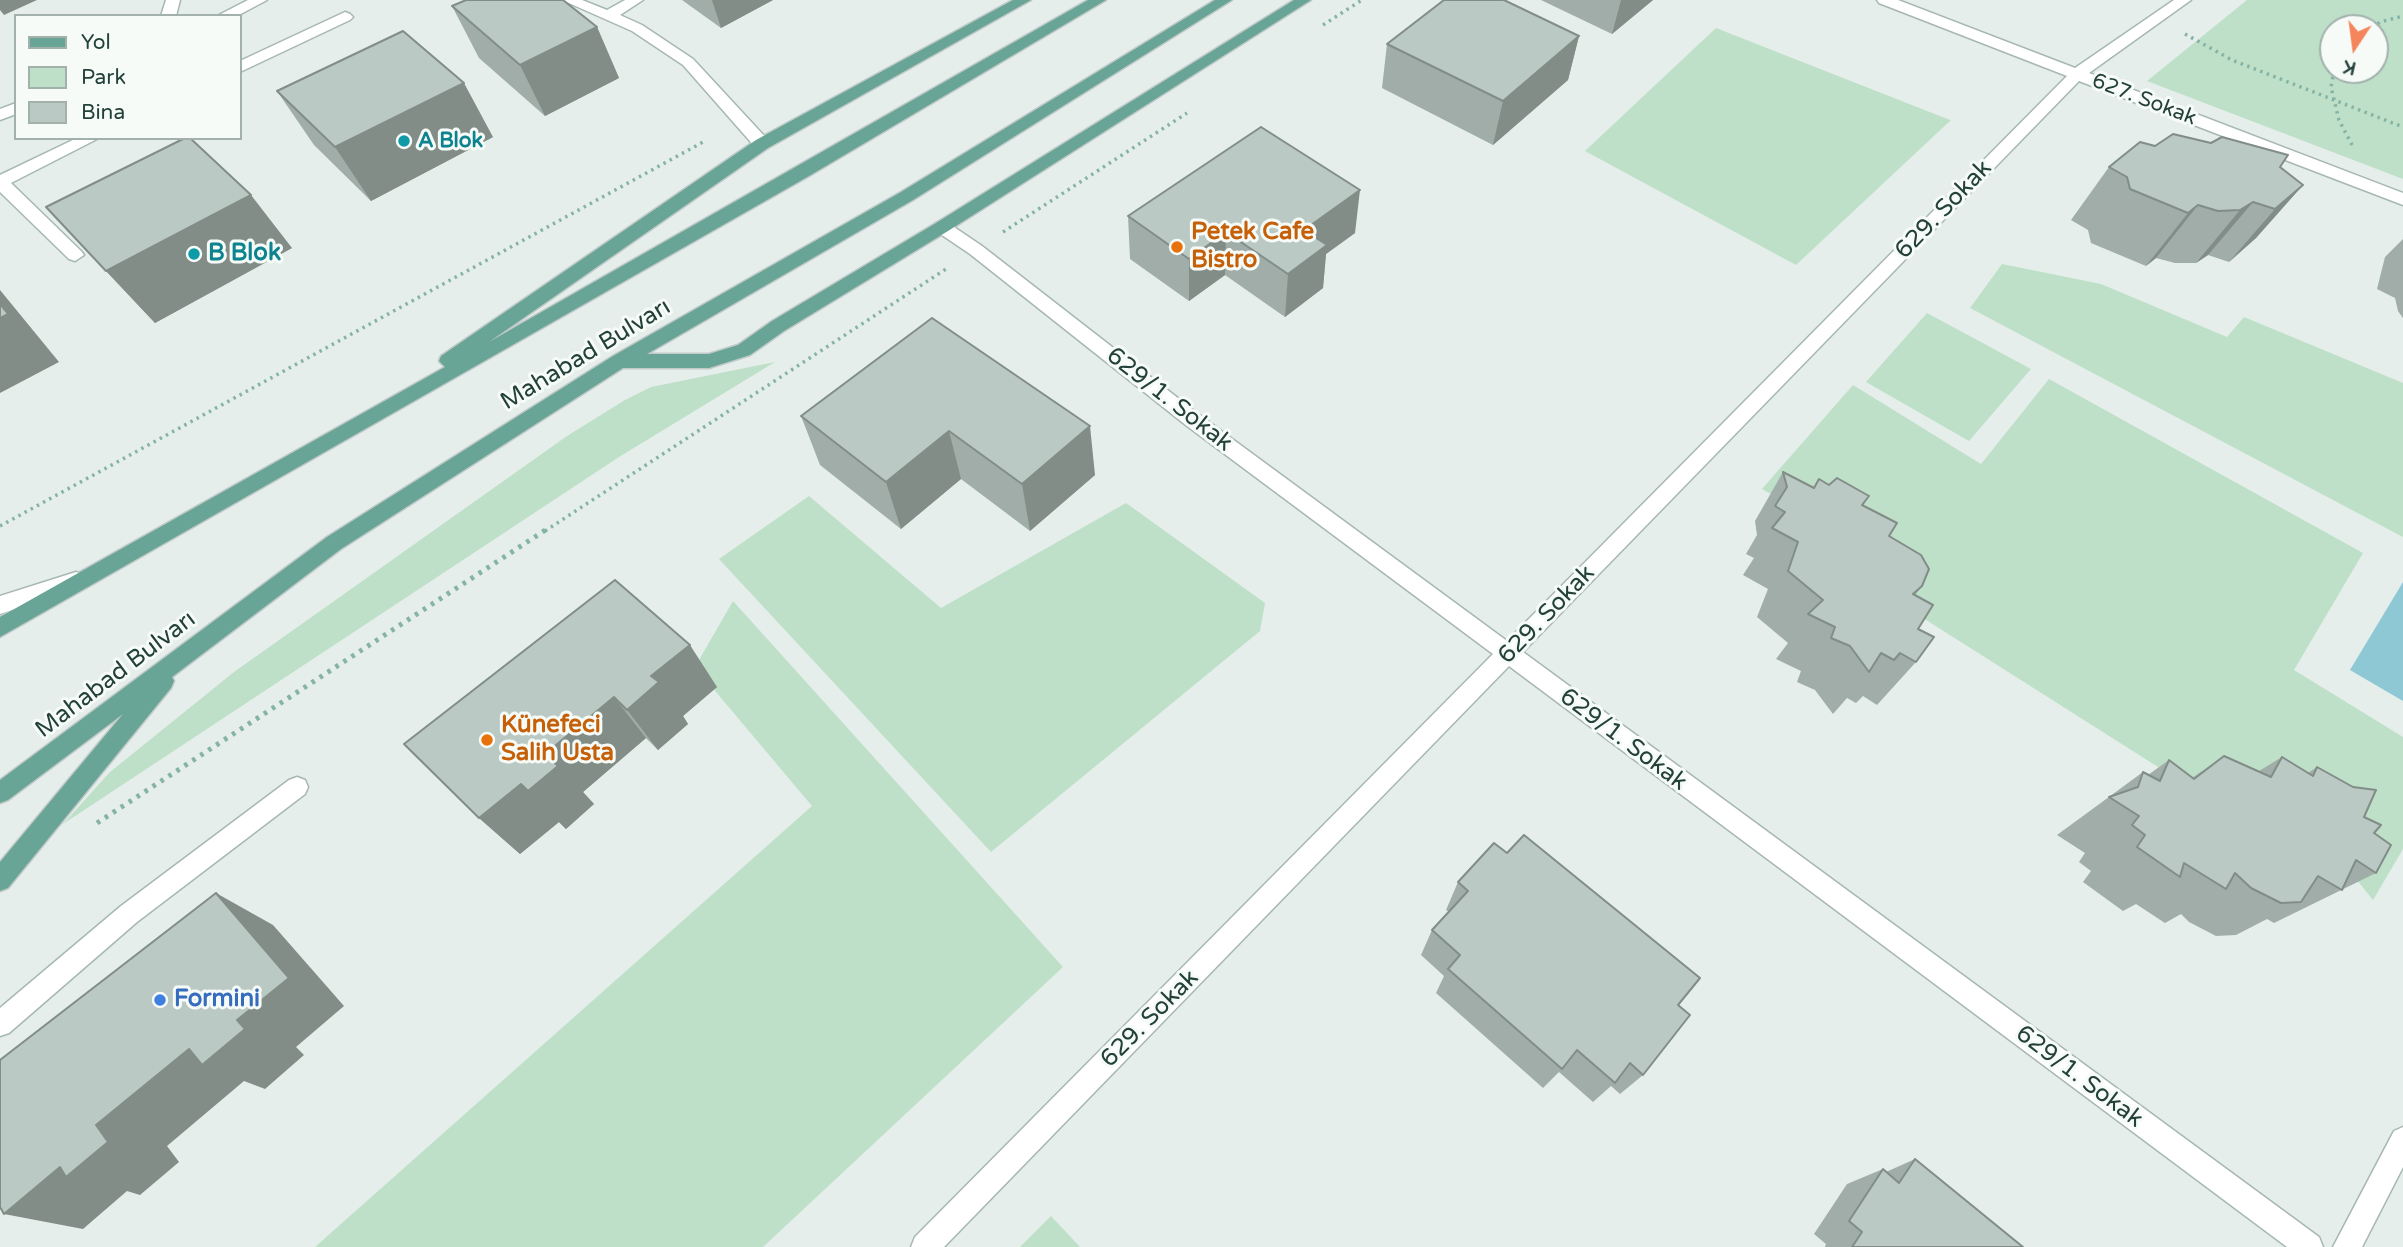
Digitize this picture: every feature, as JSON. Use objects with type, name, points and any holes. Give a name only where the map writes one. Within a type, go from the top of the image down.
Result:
[{"type":"main road","points":[[327,444],[762,144],[1024,0]]},
{"type":"main road","name":"Mahabad Bulvarı","points":[[0,628],[327,444],[1099,0]]},
{"type":"main road","name":"Mahabad Bulvarı","points":[[0,793],[334,543],[620,361],[907,196],[1226,0]]},
{"type":"main road","points":[[620,361],[709,361],[744,350],[778,326],[942,227],[1304,0]]},
{"type":"main road","points":[[0,880],[185,654]]},
{"type":"street","points":[[228,14],[260,0]]},
{"type":"street","points":[[569,0],[637,28],[688,62],[762,144]]},
{"type":"street","points":[[608,16],[636,0]]},
{"type":"street","name":"627. Sokak","points":[[1884,0],[2403,199]]},
{"type":"street","name":"629. Sokak","points":[[925,1247],[2077,74],[2184,0]]},
{"type":"street","points":[[242,66],[345,17]]},
{"type":"street","points":[[75,255],[0,182],[88,140]]},
{"type":"street","name":"629/1. Sokak","points":[[942,227],[976,250],[1194,421],[2309,1247]]},
{"type":"street","points":[[0,605],[94,575]]},
{"type":"street","points":[[0,1024],[129,914],[297,787]]},
{"type":"street","points":[[2347,1247],[2403,1140]]},
{"type":"path","points":[[1319,28],[1362,0]]},
{"type":"path","points":[[2158,18],[2232,60],[2403,127]]},
{"type":"path","points":[[2332,84],[2339,120],[2373,187]]},
{"type":"path","points":[[96,823],[1193,109]]},
{"type":"path","points":[[0,526],[741,121]]},
{"type":"green space","points":[[2247,0],[2403,0],[2403,179],[2147,81]]},
{"type":"green space","points":[[1716,28],[1951,120],[1796,265],[1585,151]]},
{"type":"green space","points":[[2002,264],[2101,284],[2227,337],[2244,317],[2403,383],[2403,537],[1970,308]]},
{"type":"green space","points":[[1927,313],[2031,369],[1969,441],[1866,382]]},
{"type":"green space","points":[[775,362],[619,457],[63,824],[110,772],[234,672],[567,436],[651,387]]},
{"type":"green space","points":[[2049,379],[2363,553],[2294,670],[2403,737],[2403,849],[2373,900],[2344,864],[2188,786],[1912,611],[1866,549],[1762,489],[1853,385],[1981,464]]},
{"type":"green space","points":[[809,496],[941,608],[1126,503],[1265,603],[1260,631],[991,852],[719,559]]},
{"type":"green space","points":[[733,601],[1063,967],[763,1247],[315,1247],[812,806],[695,667]]},
{"type":"green space","points":[[1051,1216],[1080,1247],[1020,1247]]},
{"type":"water","points":[[2403,582],[2403,701],[2350,670]]},
{"type":"building","points":[[466,0],[563,0],[597,27],[520,65],[452,6]]},
{"type":"building","points":[[1444,0],[1504,0],[1579,36],[1503,101],[1387,44]]},
{"type":"building","points":[[403,31],[464,83],[335,147],[277,91]]},
{"type":"building","points":[[1261,127],[1360,190],[1304,230],[1327,245],[1288,274],[1226,232],[1189,259],[1128,216]]},
{"type":"building","points":[[2173,134],[2211,143],[2222,137],[2288,155],[2280,167],[2303,185],[2275,209],[2253,202],[2240,210],[2218,211],[2198,205],[2188,213],[2130,189],[2127,177],[2109,167],[2140,142],[2155,146]]},
{"type":"building","points":[[181,140],[192,140],[251,195],[106,271],[46,207]]},
{"type":"building","points":[[0,304],[8,314],[0,318]]},
{"type":"building","points":[[932,318],[1090,426],[1022,484],[949,431],[886,482],[801,416]]},
{"type":"building","points":[[1783,472],[1814,488],[1819,479],[1829,485],[1837,478],[1869,496],[1862,505],[1897,523],[1889,536],[1921,555],[1929,569],[1922,586],[1913,594],[1933,605],[1918,629],[1934,637],[1916,662],[1900,653],[1894,660],[1881,653],[1869,672],[1850,646],[1831,638],[1835,627],[1808,614],[1823,600],[1788,571],[1798,542],[1772,528],[1785,512],[1775,506],[1787,487]]},
{"type":"building","points":[[615,580],[690,645],[651,676],[659,682],[627,710],[614,697],[545,754],[558,766],[528,791],[521,784],[479,818],[404,744]]},
{"type":"building","points":[[2224,756],[2271,777],[2282,757],[2313,776],[2317,767],[2353,787],[2376,790],[2364,817],[2381,825],[2374,833],[2391,845],[2376,873],[2356,860],[2342,890],[2318,876],[2301,902],[2281,903],[2251,888],[2235,873],[2226,889],[2184,863],[2180,877],[2137,847],[2145,835],[2132,825],[2139,816],[2109,797],[2138,787],[2143,772],[2160,781],[2169,760],[2194,779]]},
{"type":"building","points":[[1524,835],[1700,978],[1678,1005],[1690,1015],[1643,1075],[1630,1063],[1615,1083],[1577,1050],[1562,1069],[1448,969],[1460,955],[1432,930],[1468,891],[1458,882],[1494,843],[1507,853]]},
{"type":"building","points":[[216,893],[289,978],[237,1020],[245,1029],[202,1065],[189,1049],[96,1125],[108,1142],[66,1177],[60,1167],[4,1214],[0,1207],[0,1060]]},
{"type":"building","points":[[1915,1159],[2023,1247],[1852,1247],[1862,1232],[1849,1221],[1883,1169],[1899,1183]]},
{"type":"place","name":"A Blok","points":[[404,141]]},
{"type":"place","name":"Petek Cafe Bistro","points":[[1177,247]]},
{"type":"place","name":"B Blok","points":[[194,254]]},
{"type":"place","name":"Künefeci Salih Usta","points":[[487,740]]},
{"type":"place","name":"Formini","points":[[160,1000]]}]
